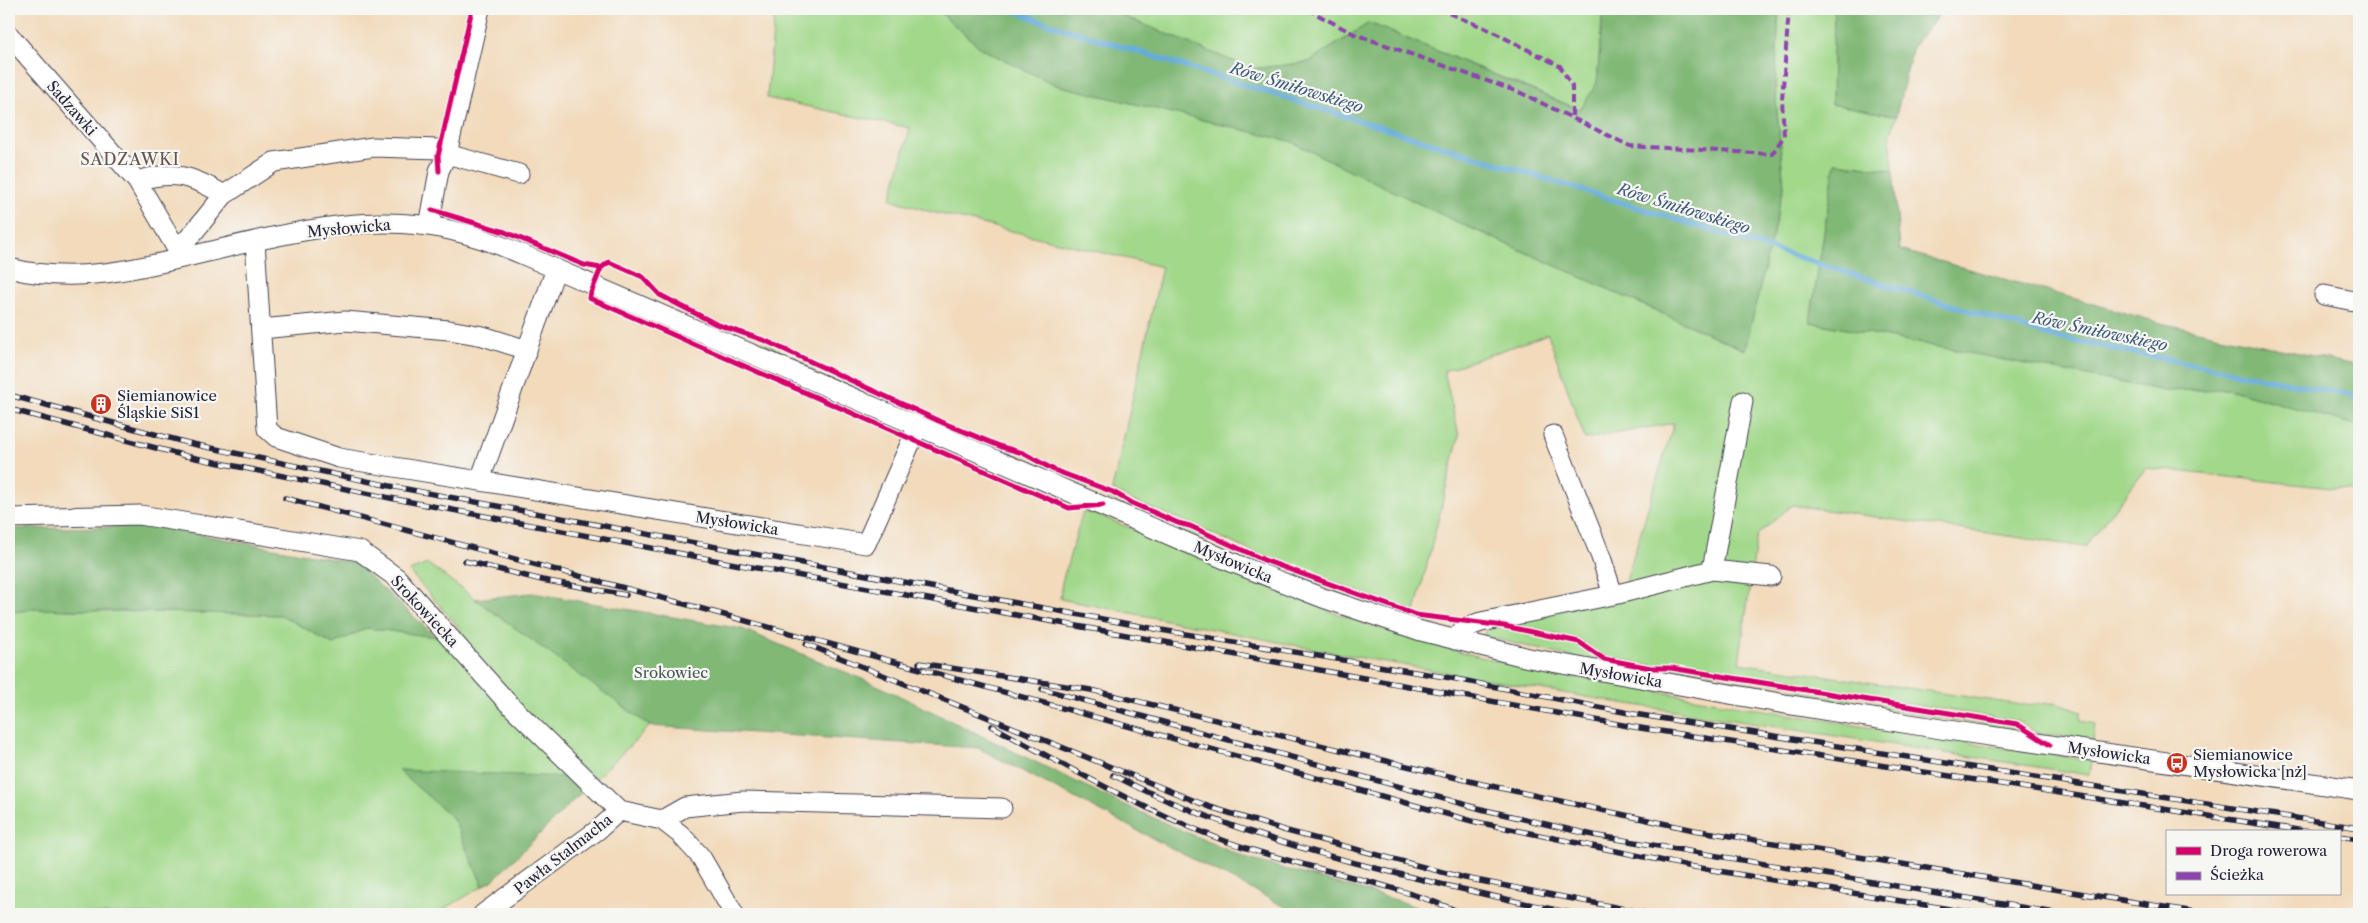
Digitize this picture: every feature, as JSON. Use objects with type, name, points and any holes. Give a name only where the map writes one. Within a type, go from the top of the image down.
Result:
[{"type":"street","points":[[429,226],[443,152],[480,9]]},
{"type":"street","name":"Sadzawki","points":[[9,35],[137,181],[179,252]]},
{"type":"street","points":[[179,252],[188,238],[224,195],[274,162],[373,147],[443,152],[519,174]]},
{"type":"street","points":[[137,181],[154,175],[186,176],[200,180],[224,195]]},
{"type":"street","name":"Mysłowicka","points":[[9,268],[55,277],[83,277],[179,252],[255,241],[321,228],[368,223],[429,226],[478,237],[556,269],[1284,583],[1363,612],[1455,640],[1590,670],[1785,704],[2359,790]]},
{"type":"street","name":"Mysłowicka","points":[[255,241],[267,428],[276,437],[339,458],[866,544],[918,426]]},
{"type":"street","points":[[480,480],[556,269]]},
{"type":"street","points":[[2324,295],[2359,302]]},
{"type":"street","points":[[261,329],[345,321],[449,330],[483,336],[527,350]]},
{"type":"street","points":[[1712,570],[1743,401]]},
{"type":"street","points":[[1553,434],[1601,557],[1613,594]]},
{"type":"street","name":"Srokowiecka","points":[[9,518],[140,515],[360,551],[398,578],[506,700],[619,811]]},
{"type":"street","points":[[1455,640],[1464,628],[1482,622],[1613,594],[1712,570],[1771,576]]},
{"type":"street","points":[[662,820],[685,807],[743,801],[1002,808]]},
{"type":"street","points":[[619,811],[662,820],[680,834],[702,857],[734,914]]},
{"type":"street","name":"Pawła Stalmacha","points":[[483,914],[599,829],[619,811]]},
{"type":"green space","points":[[775,9],[936,9],[982,49],[1056,85],[1290,141],[1453,220],[1744,350],[1784,187],[1775,89],[1779,9],[1834,9],[1832,104],[1896,116],[1890,137],[1893,170],[1835,163],[1810,322],[2165,391],[2228,389],[2359,426],[2359,491],[2146,468],[2085,547],[1792,505],[1757,535],[1739,663],[2022,705],[2053,703],[2081,711],[2081,721],[2095,724],[2093,741],[2037,733],[2017,721],[1672,666],[1648,665],[1610,658],[1599,654],[1580,640],[1510,624],[1624,587],[1674,423],[1585,439],[1548,334],[1444,371],[1459,436],[1415,612],[1262,556],[1198,527],[1131,500],[1112,490],[1162,267],[928,211],[891,199],[910,128],[767,98]]},
{"type":"green space","points":[[936,9],[992,9],[998,14],[1015,9],[1106,9],[1252,69],[1309,62],[1369,23],[1580,110],[1597,83],[1603,9],[1779,9],[1775,89],[1784,187],[1745,350],[1453,220],[1290,141],[1056,85],[982,49]]},
{"type":"green space","points":[[1106,9],[1603,9],[1597,83],[1581,110],[1369,23],[1309,62],[1252,69]]},
{"type":"green space","points":[[1834,9],[1944,9],[1913,46],[1896,116],[1832,104]]},
{"type":"green space","points":[[1835,163],[1893,170],[1900,250],[2165,324],[2359,366],[2359,426],[2228,389],[2165,391],[1810,322]]},
{"type":"green space","points":[[676,305],[717,327],[769,345],[818,369],[816,371],[677,311]]},
{"type":"green space","points":[[833,376],[851,381],[890,400],[887,402],[832,378]]},
{"type":"green space","points":[[904,408],[1002,450],[1032,460],[1053,472],[1050,473]]},
{"type":"green space","points":[[1064,477],[1110,493],[1130,505],[1197,531],[1260,561],[1274,564],[1347,593],[1367,598],[1413,617],[1450,620],[1447,623],[1426,623],[1393,614],[1250,559],[1064,479]]},
{"type":"green space","points":[[1083,512],[1099,515],[1298,599],[1380,628],[1453,650],[1549,672],[1729,704],[1884,730],[2091,760],[2089,775],[1615,702],[1334,653],[1060,599],[1062,582]]},
{"type":"green space","points":[[154,526],[355,563],[436,637],[367,628],[333,644],[281,615],[33,609],[9,613],[9,529]]},
{"type":"green space","points":[[428,564],[650,726],[584,790],[398,770],[453,818],[483,886],[436,914],[9,914],[9,613],[33,609],[281,615],[333,644],[367,628],[436,637],[462,631],[409,571]]},
{"type":"green space","name":"Srokowiec","points":[[532,593],[742,629],[881,687],[1122,804],[1245,858],[1400,901],[1433,914],[1299,914],[978,748],[650,726],[475,599]]},
{"type":"green space","points":[[1499,627],[1577,644],[1601,660],[1651,670],[1671,670],[2011,725],[2025,731],[1708,682],[1563,655],[1484,636],[1485,630]]},
{"type":"green space","points":[[398,770],[566,777],[584,790],[492,881],[483,886],[453,818]]},
{"type":"waterway","name":"Rów Śmiłowskiego","points":[[1010,9],[1046,23],[2054,337],[2359,397]]},
{"type":"railway","points":[[9,395],[188,443],[390,486],[1161,630],[1451,678],[1634,714],[2359,828]]},
{"type":"railway","points":[[9,409],[186,456],[390,498],[735,564],[1634,727],[2298,830]]},
{"type":"railway","points":[[285,498],[681,603],[1472,821],[1688,866],[1980,914]]},
{"type":"railway","points":[[465,561],[542,580],[626,595]]},
{"type":"railway","points":[[806,644],[1210,807],[1287,831],[1465,878],[1651,914]]},
{"type":"railway","points":[[919,663],[1091,690],[1482,784],[1694,830],[2207,914]]},
{"type":"railway","points":[[1042,689],[1485,810],[1593,835],[2062,914]]},
{"type":"railway","points":[[992,726],[1131,800],[1217,838],[1278,858],[1372,882],[1464,914]]},
{"type":"railway","points":[[1113,775],[1201,814],[1293,845],[1410,877],[1577,914]]},
{"type":"railway","points":[[2340,836],[2359,839]]},
{"type":"marked path","points":[[1307,9],[1354,34],[1521,93],[1630,146],[1772,154],[1784,136],[1782,100],[1789,9]]},
{"type":"marked path","points":[[1438,9],[1485,28],[1560,66],[1572,86],[1572,117]]},
{"type":"cycle path","points":[[439,171],[438,156],[472,9]]},
{"type":"cycle path","points":[[432,210],[505,232],[584,265],[601,268]]},
{"type":"cycle path","points":[[1103,505],[1069,508],[589,298],[601,268],[609,262],[643,277],[660,295],[716,324],[766,341],[941,422],[1002,447],[1023,453],[1054,470],[1113,492],[1132,503],[1178,523],[1190,526],[1264,560],[1416,615],[1504,626],[1579,642],[1604,659],[1651,668],[1671,668],[2017,724],[2050,745]]},
{"type":"place","name":"Siemianowice Śląskie SiS1","points":[[101,404]]},
{"type":"place","name":"Siemianowice Mysłowicka [nż]","points":[[2177,763]]},
{"type":"district","name":"SADZAWKI","points":[[130,159]]}]
